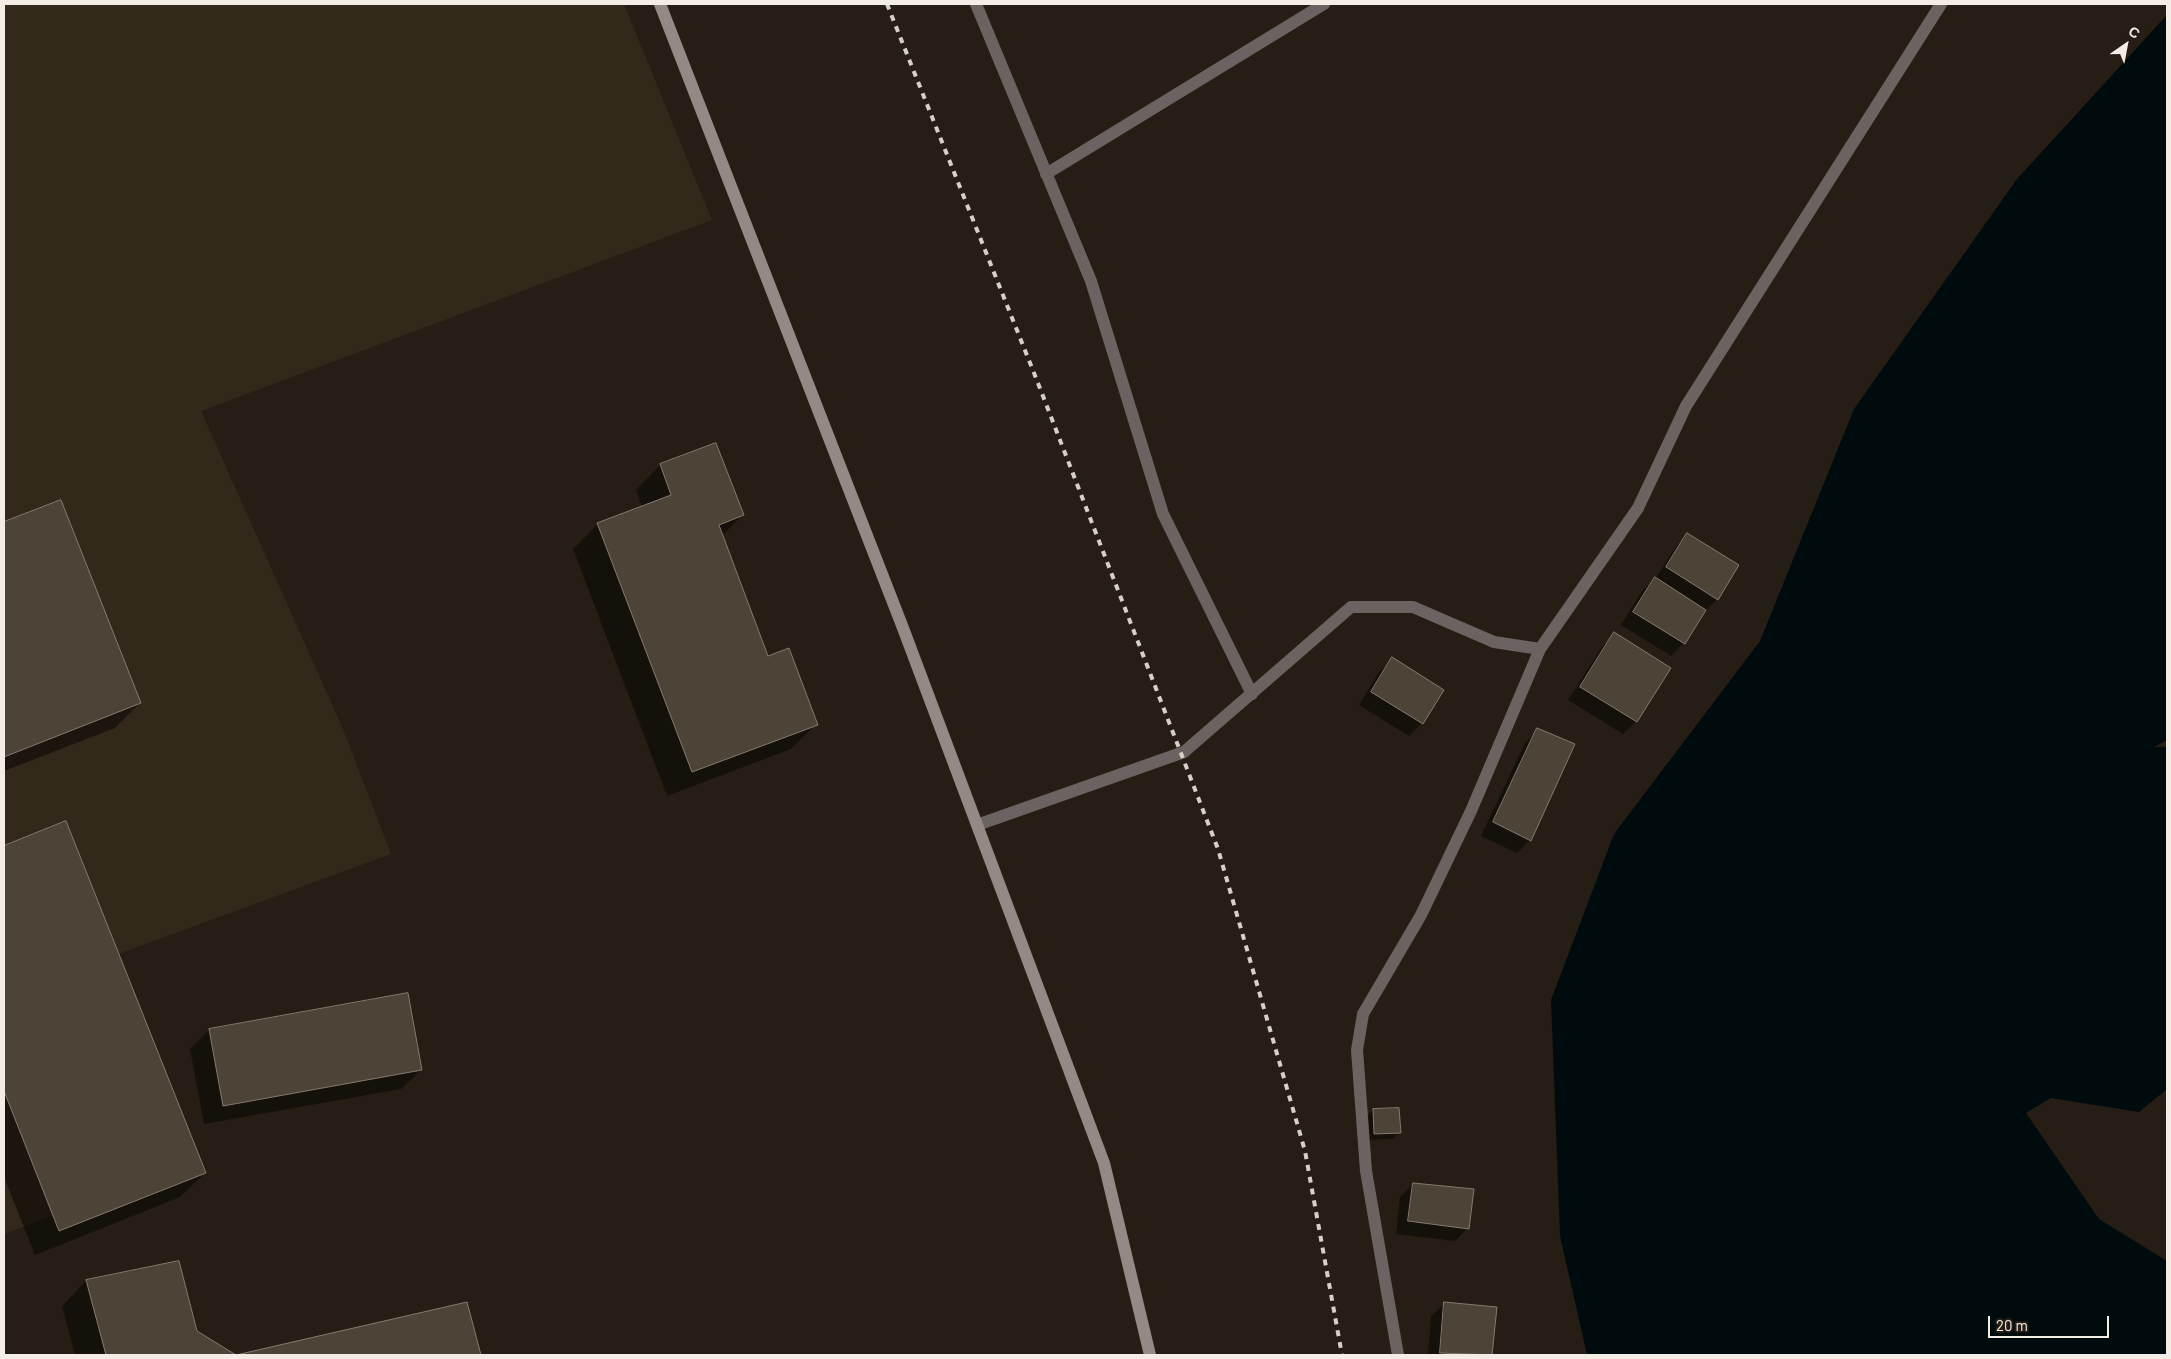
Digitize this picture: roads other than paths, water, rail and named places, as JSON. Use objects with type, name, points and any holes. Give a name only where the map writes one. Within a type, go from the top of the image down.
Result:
[{"type":"street","points":[[660,4],[903,628],[1104,1163],[1150,1355]]},
{"type":"lane","points":[[976,4],[1090,281],[1163,514],[1252,694]]},
{"type":"lane","points":[[1046,174],[1324,4]]},
{"type":"lane","points":[[1398,1355],[1366,1170],[1357,1050],[1363,1014],[1421,915],[1471,811],[1540,649],[1638,508],[1686,406],[1941,4]]},
{"type":"lane","points":[[977,825],[1184,752],[1351,608],[1413,607],[1494,642],[1540,649]]},
{"type":"railway","points":[[887,4],[1036,378],[1218,849],[1305,1151],[1342,1355]]}]
